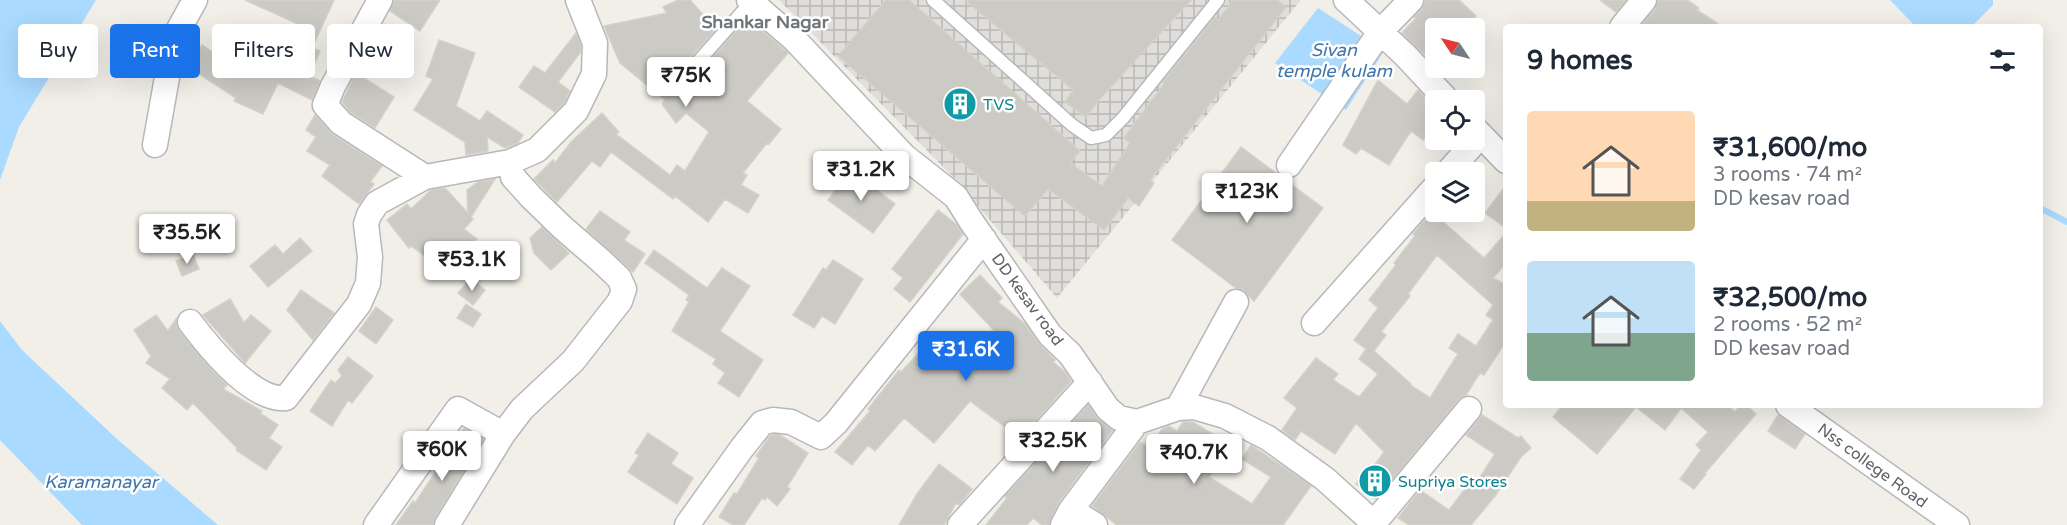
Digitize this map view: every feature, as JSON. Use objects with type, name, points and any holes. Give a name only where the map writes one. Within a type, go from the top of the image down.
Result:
[{"type":"street","points":[[155,145],[174,38],[195,0]]},
{"type":"street","points":[[380,0],[333,86],[326,105],[341,123],[425,177]]},
{"type":"street","points":[[190,322],[216,355],[238,375],[265,394],[278,399],[286,398],[359,304],[368,283],[370,257],[366,224],[377,203],[425,177],[510,162],[537,150],[576,111],[594,74],[595,42],[578,0]]},
{"type":"street","points":[[1346,0],[1438,90]]},
{"type":"street","points":[[1289,165],[1380,32],[1411,0]]},
{"type":"street","points":[[1624,24],[1644,0]]},
{"type":"street","name":"DD kesav road","points":[[750,1],[794,39],[904,156],[956,197],[1050,334],[1070,354],[1108,409],[1119,418],[1137,422]]},
{"type":"street","points":[[1485,139],[1503,158]]},
{"type":"street","points":[[447,525],[503,434],[522,409],[573,361],[620,301],[624,289],[619,278],[531,197],[513,177],[510,162]]},
{"type":"street","points":[[1314,323],[1425,198]]},
{"type":"street","points":[[687,525],[762,423],[773,420],[791,422],[821,437],[836,423],[984,240]]},
{"type":"street","points":[[1178,408],[1236,302]]},
{"type":"street","points":[[960,525],[1090,382]]},
{"type":"street","points":[[1095,525],[1067,517],[1137,422],[1178,408],[1194,407],[1225,416],[1268,438],[1325,479],[1375,524],[1469,409]]},
{"type":"street","name":"Nss college Road","points":[[1792,408],[1956,525]]},
{"type":"street","points":[[376,525],[458,409],[503,434]]},
{"type":"lane","points":[[933,0],[1090,138],[1106,135],[1123,118],[1218,0]]},
{"type":"lane","points":[[695,65],[750,1]]},
{"type":"shaded area","points":[[779,0],[1301,0],[1057,298],[952,176]]},
{"type":"water","points":[[0,0],[96,0],[81,24],[18,24],[18,78],[49,78],[19,127],[0,180]]},
{"type":"water","points":[[1890,0],[1993,0],[1993,5],[1974,24],[1913,24]]},
{"type":"water","name":"Sivan temple kulam","points":[[1318,8],[1384,51],[1346,110],[1275,63]]},
{"type":"water","name":"Karamanayar","points":[[0,321],[22,350],[117,439],[218,525],[82,525],[0,440]]},
{"type":"building","points":[[245,0],[334,0],[315,41],[315,24],[296,23]]},
{"type":"building","points":[[394,0],[440,0],[420,31],[414,27],[414,24],[410,24],[390,11]]},
{"type":"building","points":[[678,0],[690,0],[716,29],[688,60],[687,68],[693,73],[701,70],[748,18],[788,53],[747,101],[781,129],[743,173],[747,175],[741,185],[759,195],[748,213],[725,199],[708,222],[675,196],[673,199],[611,152],[600,167],[592,161],[557,202],[534,179],[553,160],[555,163],[571,142],[602,113],[619,132],[616,134],[670,175],[677,165],[685,171],[709,132],[686,113],[676,123],[662,104],[665,100],[620,63],[604,26],[667,13],[663,7]]},
{"type":"building","name":"TVS","points":[[886,0],[909,0],[1080,151],[1070,163],[1102,186],[1130,143],[1124,138],[1164,84],[1162,83],[1215,17],[1218,20],[1233,0],[1277,0],[1286,7],[1150,180],[1154,183],[1139,206],[1128,198],[1104,230],[1048,189],[1025,216],[838,56]]},
{"type":"building","points":[[965,0],[1191,0],[1086,117],[1065,102],[1073,90]]},
{"type":"building","points":[[1425,0],[1459,0],[1476,16],[1474,18],[1425,18],[1425,55],[1402,33],[1422,9]]},
{"type":"building","points":[[1600,0],[1626,0],[1616,12]]},
{"type":"building","points":[[1658,0],[1687,0],[1699,8],[1697,10],[1718,24],[1642,24],[1655,9]]},
{"type":"building","points":[[576,33],[581,45],[580,53],[558,82],[570,91],[564,103],[555,112],[519,87],[534,66],[545,73]]},
{"type":"building","points":[[439,40],[475,53],[456,106],[480,121],[487,111],[523,135],[518,143],[505,148],[487,137],[488,151],[466,155],[465,142],[414,110],[433,79],[426,76]]},
{"type":"building","points":[[202,45],[212,52],[212,78],[313,78],[320,81],[312,100],[278,83],[263,114],[234,101],[236,98],[200,74],[200,48]]},
{"type":"building","points":[[315,49],[320,51],[315,62]]},
{"type":"building","points":[[354,78],[364,78],[394,97],[375,128],[350,112],[342,102]]},
{"type":"building","points":[[1378,80],[1407,104],[1418,90],[1425,97],[1425,138],[1423,140],[1411,131],[1389,165],[1361,148],[1356,154],[1343,145]]},
{"type":"building","points":[[315,115],[333,135],[382,166],[370,182],[374,184],[359,204],[322,176],[330,165],[307,151],[316,137],[306,130]]},
{"type":"building","points":[[1241,147],[1323,208],[1254,301],[1243,290],[1236,288],[1172,240]]},
{"type":"building","points":[[850,170],[895,204],[873,233],[828,200]]},
{"type":"building","points":[[495,179],[471,217],[473,219],[464,229],[477,239],[453,255],[444,243],[431,260],[411,246],[409,248],[387,220],[407,204],[411,209],[431,190],[445,188],[468,213],[467,190],[478,182]]},
{"type":"building","points":[[1503,189],[1503,226],[1485,213]]},
{"type":"building","points":[[938,210],[956,224],[963,234],[910,302],[894,289],[903,278],[892,269]]},
{"type":"building","points":[[600,211],[630,232],[624,240],[645,254],[633,272],[586,229]]},
{"type":"building","points":[[1425,220],[1425,222],[1443,222],[1484,258],[1503,236],[1503,266],[1493,278],[1503,283],[1503,346],[1484,375],[1480,373],[1466,395],[1458,400],[1376,499],[1356,484],[1364,473],[1368,474],[1384,452],[1356,423],[1335,454],[1301,431],[1295,440],[1282,430],[1297,408],[1284,398],[1316,358],[1338,374],[1333,380],[1359,397],[1378,374],[1359,359],[1366,349],[1354,340],[1378,308],[1369,300],[1396,265],[1394,263]],"holes":[[[1437,255],[1493,305],[1486,315],[1493,320],[1476,346],[1458,334],[1449,348],[1458,354],[1430,398],[1410,385],[1374,351],[1386,335],[1381,332],[1410,296],[1408,294]]]},
{"type":"building","points":[[542,227],[569,253],[551,270],[534,253],[530,238]]},
{"type":"building","points":[[300,238],[312,251],[268,287],[250,266],[275,245],[283,254]]},
{"type":"building","points":[[654,250],[707,288],[722,268],[750,286],[720,331],[763,360],[739,397],[718,383],[725,373],[713,364],[716,359],[672,331],[689,302],[686,300],[689,295],[645,263]]},
{"type":"building","points":[[193,254],[199,269],[182,276],[176,261]]},
{"type":"building","points":[[833,260],[863,279],[835,324],[822,316],[814,328],[793,315],[823,268],[826,270]]},
{"type":"building","points":[[980,275],[1002,298],[998,302],[1024,323],[1038,343],[1055,360],[1053,362],[1071,381],[1020,438],[970,401],[934,443],[904,418],[875,451],[868,445],[852,465],[835,452],[870,411],[868,409],[899,370],[901,372],[933,338],[943,345],[949,336],[982,360],[1001,338],[960,294]]},
{"type":"building","points":[[471,278],[485,290],[473,305],[458,293]]},
{"type":"building","points":[[301,290],[334,313],[313,340],[287,310]]},
{"type":"building","points":[[230,299],[244,323],[251,315],[271,331],[245,363],[203,315]]},
{"type":"building","points":[[466,304],[481,314],[473,327],[457,318]]},
{"type":"building","points":[[376,307],[393,320],[376,344],[359,331]]},
{"type":"building","points":[[156,315],[168,331],[176,319],[179,331],[227,385],[223,389],[262,411],[260,413],[278,425],[269,438],[282,447],[266,470],[236,450],[237,448],[193,403],[187,410],[162,388],[170,379],[146,363],[151,356],[134,330]]},
{"type":"building","points":[[348,357],[373,376],[352,403],[348,400],[332,426],[310,411],[331,380],[335,383],[342,376],[338,370]]},
{"type":"building","points":[[1088,405],[1099,420],[1113,430],[1059,502],[1049,525],[1042,525],[1033,518],[1027,525],[986,525],[1007,498],[1005,496]]},
{"type":"building","points":[[1560,408],[1635,408],[1597,454],[1553,417]]},
{"type":"building","points":[[1637,408],[1681,408],[1665,430]]},
{"type":"building","points":[[1681,408],[1730,408],[1735,412],[1738,408],[1749,408],[1756,414],[1694,489],[1680,479],[1701,450],[1696,445],[1708,432]]},
{"type":"building","points":[[1482,415],[1518,438],[1521,436],[1531,448],[1521,457],[1495,496],[1471,525],[1409,525],[1398,518],[1420,490],[1449,510],[1468,485],[1473,488],[1495,454],[1466,435]]},
{"type":"building","points":[[1778,415],[1805,434],[1795,449],[1768,431]]},
{"type":"building","points":[[1183,422],[1193,422],[1230,445],[1209,477],[1252,504],[1271,477],[1242,459],[1251,445],[1311,486],[1283,525],[1117,525],[1092,506],[1140,442],[1150,448],[1162,429],[1169,426],[1177,431]]},
{"type":"building","points":[[464,429],[483,439],[433,525],[396,525],[413,501],[415,503]]},
{"type":"building","points":[[648,433],[678,453],[671,464],[693,478],[677,504],[628,472],[639,455],[635,453]]},
{"type":"building","points":[[780,435],[808,453],[787,487],[790,489],[777,506],[767,497],[765,500],[762,498],[744,525],[733,525],[719,517],[734,493],[737,494],[759,458],[756,456],[770,436]]},
{"type":"building","points":[[939,464],[972,489],[959,505],[956,503],[944,525],[899,525],[917,494]]},
{"type":"waterway","points":[[2043,210],[2067,222]]},
{"type":"place","name":"TVS","points":[[960,104]]},
{"type":"place","name":"Supriya Stores","points":[[1375,481]]},
{"type":"district","name":"Shankar Nagar","points":[[765,22]]}]
